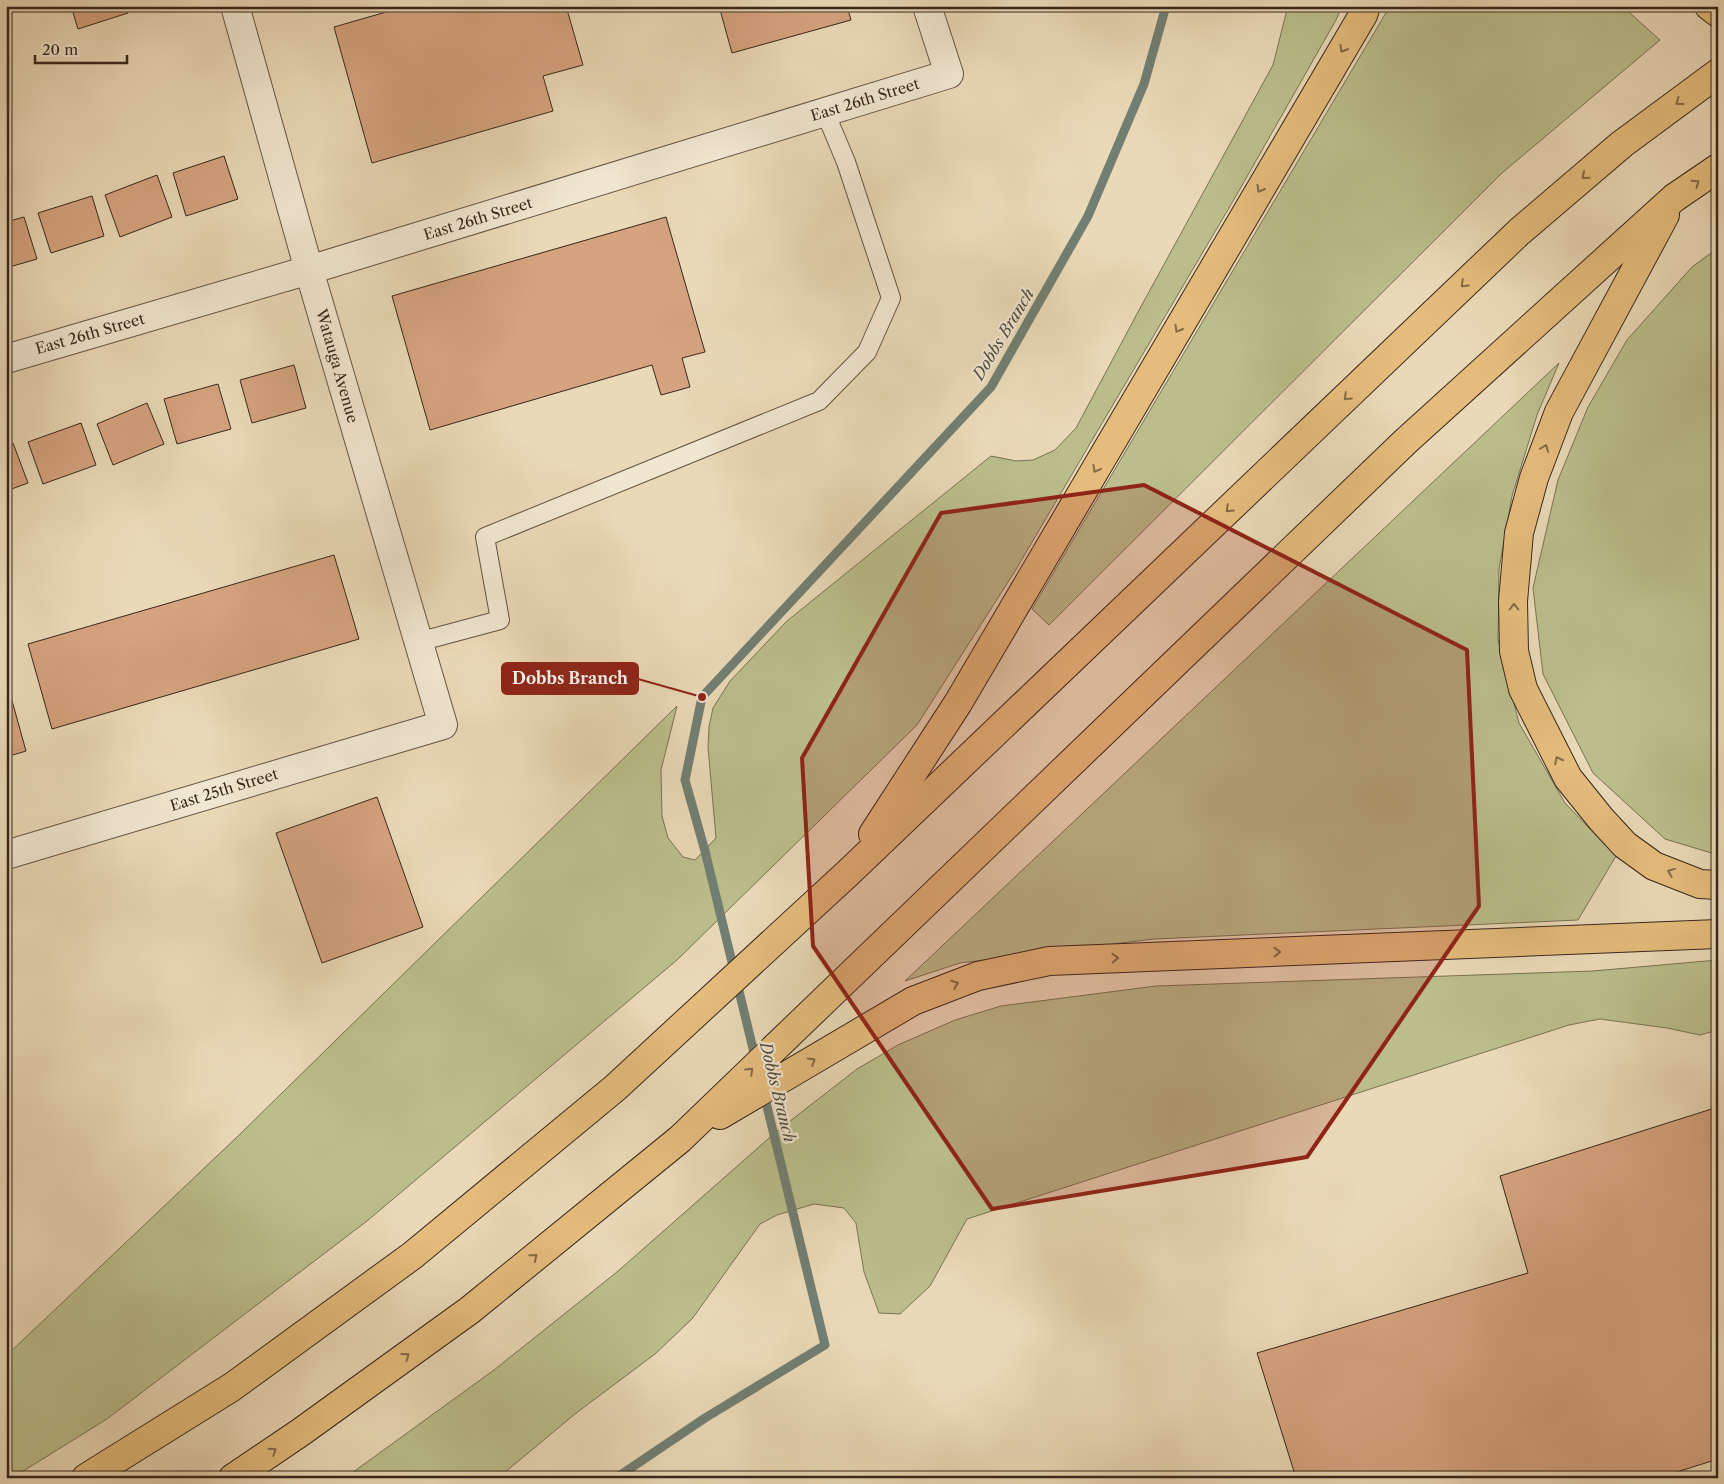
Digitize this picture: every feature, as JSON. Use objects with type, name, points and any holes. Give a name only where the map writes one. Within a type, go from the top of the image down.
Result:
[{"type":"highway","points":[[848,873],[958,704],[1353,32],[1366,6]]},
{"type":"highway","points":[[1709,6],[1718,13]]},
{"type":"highway","points":[[86,1478],[232,1387],[413,1255],[615,1088],[848,873],[1519,232],[1622,144],[1718,73]]},
{"type":"highway","points":[[233,1478],[301,1432],[470,1310],[680,1139],[1406,441],[1674,198],[1718,168]]},
{"type":"highway","points":[[1674,198],[1559,412],[1534,478],[1519,533],[1513,601],[1514,651],[1523,689],[1568,778],[1601,819],[1625,845],[1654,866],[1700,884],[1718,885]]},
{"type":"highway","points":[[680,1139],[913,1001],[978,976],[1049,961],[1718,934]]},
{"type":"street","name":"Watauga Avenue","points":[[234,6],[309,270],[443,725]]},
{"type":"street","name":"East 26th Street","points":[[6,358],[309,270],[949,74],[927,6]]},
{"type":"street","name":"East 25th Street","points":[[6,855],[443,725]]},
{"type":"lane","points":[[418,642],[500,620],[485,537],[819,401],[867,352],[891,298],[846,162],[825,112]]},
{"type":"highlighted area","points":[[1144,485],[1467,650],[1479,906],[1307,1157],[992,1209],[813,946],[802,758],[941,513]]},
{"type":"green space","points":[[1288,6],[1342,6],[1336,20],[1236,196],[1015,571],[917,725],[677,960],[367,1221],[107,1419],[12,1478],[6,1478],[6,1356],[236,1138],[677,706],[661,770],[662,816],[668,838],[683,857],[695,860],[716,838],[708,747],[709,727],[713,708],[730,681],[787,621],[991,456],[1016,461],[1033,460],[1055,450],[1076,428],[1273,65]]},
{"type":"green space","points":[[1390,6],[1622,6],[1660,40],[1502,173],[1049,625],[1032,609]]},
{"type":"green space","points":[[1718,248],[1718,855],[1665,839],[1593,773],[1543,674],[1533,588],[1558,480],[1588,407],[1627,340],[1692,267]]},
{"type":"green space","points":[[1559,363],[1537,415],[1512,496],[1499,569],[1498,640],[1519,723],[1565,803],[1616,856],[1578,920],[1154,939],[960,963],[905,981]]},
{"type":"green space","points":[[1718,960],[1718,1030],[1700,1035],[1667,1028],[1600,1019],[1569,1025],[967,1219],[930,1286],[900,1314],[879,1313],[864,1272],[856,1223],[844,1208],[814,1204],[777,1215],[760,1224],[692,1319],[655,1354],[575,1414],[498,1478],[345,1478],[494,1370],[617,1272],[776,1132],[857,1069],[898,1045],[955,1020],[1001,1006],[1156,986],[1593,971]]},
{"type":"building","points":[[71,6],[126,6],[128,13],[78,29]]},
{"type":"building","points":[[407,6],[566,6],[583,65],[543,76],[553,111],[372,163],[334,27]]},
{"type":"building","points":[[719,6],[847,6],[851,20],[732,53]]},
{"type":"building","points":[[224,156],[238,199],[186,216],[173,173]]},
{"type":"building","points":[[157,175],[172,217],[120,237],[105,195]]},
{"type":"building","points":[[92,196],[104,236],[51,253],[38,213]]},
{"type":"building","points":[[24,217],[37,259],[6,268],[6,222]]},
{"type":"building","points":[[666,217],[705,352],[682,358],[690,387],[661,395],[652,365],[430,430],[392,296]]},
{"type":"building","points":[[294,365],[306,408],[252,423],[240,380]]},
{"type":"building","points":[[218,384],[231,429],[177,444],[164,399]]},
{"type":"building","points":[[147,403],[164,444],[113,465],[97,424]]},
{"type":"building","points":[[81,423],[96,465],[43,484],[28,442]]},
{"type":"building","points":[[13,443],[28,483],[6,491],[6,446]]},
{"type":"building","points":[[334,555],[359,639],[52,729],[28,644]]},
{"type":"building","points":[[6,679],[26,751],[6,757]]},
{"type":"building","points":[[377,797],[423,927],[322,963],[276,833]]},
{"type":"building","points":[[1718,1107],[1718,1459],[1658,1478],[1296,1478],[1257,1353],[1528,1273],[1500,1176]]},
{"type":"waterway","name":"Dobbs Branch","points":[[756,1061],[705,851],[685,780],[702,697],[991,387],[1088,216],[1144,84],[1166,6]]},
{"type":"waterway","name":"Dobbs Branch","points":[[616,1478],[705,1418],[825,1345],[764,1094]]},
{"type":"place","name":"Dobbs Branch","points":[[702,697]]}]
